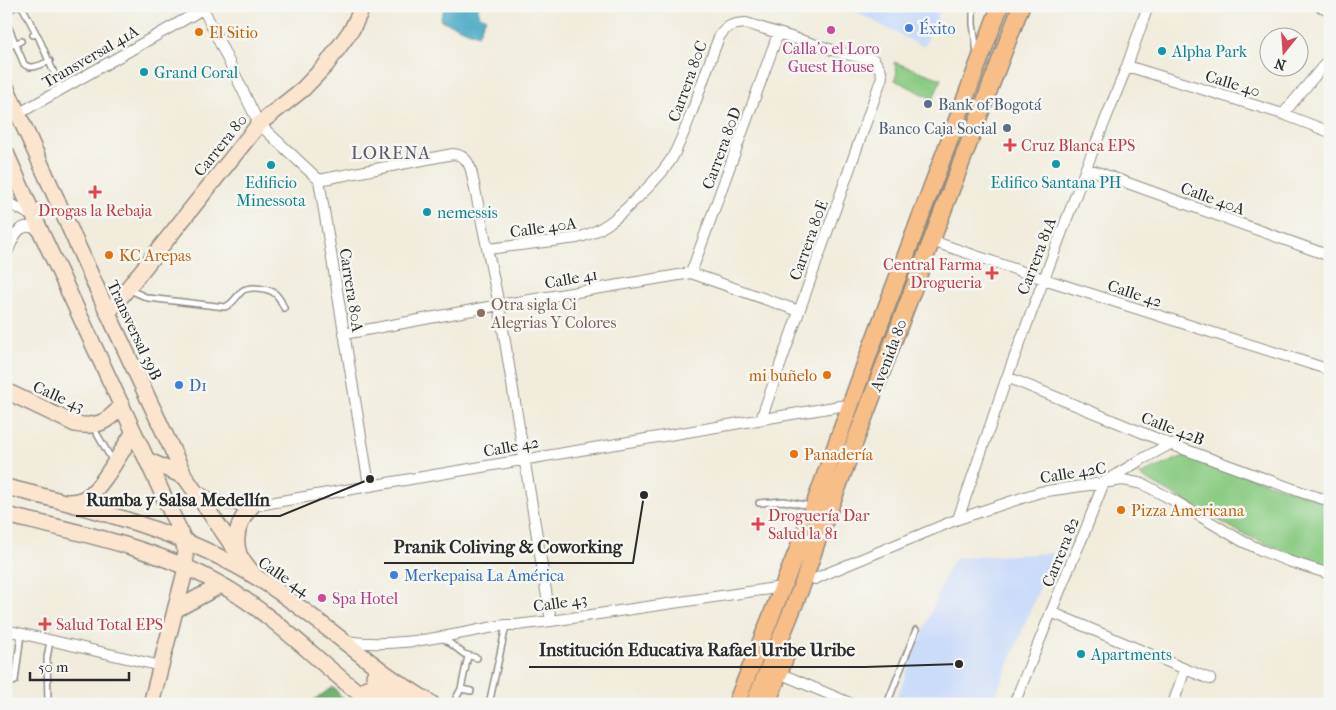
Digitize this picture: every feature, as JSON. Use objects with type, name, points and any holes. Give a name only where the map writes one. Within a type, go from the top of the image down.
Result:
[{"type":"main road","name":"Carrera 80","points":[[108,313],[259,124],[303,89],[326,65],[352,29],[363,6]]},
{"type":"main road","name":"Avenida 80","points":[[736,704],[802,539],[871,348],[1000,6]]},
{"type":"main road","name":"Avenida 80","points":[[754,704],[803,584],[812,555],[1021,6]]},
{"type":"main road","name":"Transversal 39B","points":[[6,87],[108,313],[185,477],[255,576]]},
{"type":"main road","points":[[6,152],[37,224],[184,540],[197,563],[220,585],[175,610]]},
{"type":"main road","name":"Calle 43","points":[[6,391],[75,424],[92,426],[100,424],[108,420],[122,405]]},
{"type":"main road","points":[[65,503],[83,499],[93,493],[134,432]]},
{"type":"main road","points":[[147,460],[185,477]]},
{"type":"main road","name":"Calle 44","points":[[6,487],[106,513],[184,540],[255,576],[305,612],[388,704]]},
{"type":"main road","points":[[241,558],[237,544],[237,530],[242,517],[252,506]]},
{"type":"main road","name":"Calle 44","points":[[6,515],[93,536],[159,557],[186,568],[271,610],[294,628],[386,674],[432,704]]},
{"type":"main road","points":[[151,704],[186,568],[184,540]]},
{"type":"main road","name":"Calle 44","points":[[184,540],[272,596],[338,650],[410,704]]},
{"type":"main road","points":[[768,704],[814,580],[812,555]]},
{"type":"main road","name":"Calle 44","points":[[220,585],[266,615],[373,704]]},
{"type":"main road","points":[[724,704],[758,617],[782,586]]},
{"type":"street","name":"Carrera 81A","points":[[958,519],[1007,377],[1086,168],[1127,66],[1148,6]]},
{"type":"street","points":[[1318,6],[1330,10]]},
{"type":"street","points":[[203,8],[259,124],[318,180],[453,154],[459,154],[468,162],[499,305],[551,621]]},
{"type":"street","name":"Transversal 41A","points":[[18,114],[203,8]]},
{"type":"street","name":"Carrera 80C","points":[[645,190],[664,170],[678,146],[719,37],[726,28],[735,24],[746,23],[778,34]]},
{"type":"street","name":"Carrera 80E","points":[[761,419],[882,77],[881,70],[874,60],[842,53],[778,34]]},
{"type":"street","name":"Carrera 80D","points":[[691,272],[778,34]]},
{"type":"street","points":[[1283,114],[1330,58]]},
{"type":"street","name":"Calle 40","points":[[1127,66],[1283,114],[1330,132]]},
{"type":"street","name":"Calle 40A","points":[[1086,168],[1330,256]]},
{"type":"street","name":"Carrera 80A","points":[[318,180],[369,486]]},
{"type":"street","name":"Calle 40A","points":[[488,249],[577,238],[590,234],[620,216],[645,190]]},
{"type":"street","points":[[6,201],[37,224],[34,227],[20,228],[6,255]]},
{"type":"street","name":"Calle 42","points":[[932,241],[1044,279],[1330,370]]},
{"type":"street","name":"Calle 41","points":[[344,334],[691,272],[799,311]]},
{"type":"street","name":"Calle 42B","points":[[1007,377],[1170,444],[1330,501]]},
{"type":"street","name":"Calle 42","points":[[185,477],[198,491],[214,500],[232,506],[252,506],[851,405]]},
{"type":"street","points":[[1104,482],[1170,444]]},
{"type":"street","name":"Calle 42C","points":[[814,580],[828,572],[958,519],[1040,492],[1123,480],[1143,484],[1249,544],[1288,561],[1330,574]]},
{"type":"street","name":"Carrera 82","points":[[1014,704],[1104,482]]},
{"type":"street","name":"Calle 43","points":[[338,650],[361,643],[389,644],[506,625],[551,621],[782,586]]},
{"type":"street","points":[[1051,612],[1210,679]]},
{"type":"street","points":[[6,630],[161,666]]},
{"type":"street","points":[[1173,704],[1185,669]]},
{"type":"street","points":[[779,673],[852,704]]},
{"type":"lane","points":[[6,12],[18,6],[23,8],[35,35],[50,61],[61,89]]},
{"type":"lane","points":[[973,6],[973,24],[979,63]]},
{"type":"lane","points":[[6,21],[18,42],[24,64],[27,67],[31,68],[50,61]]},
{"type":"lane","points":[[6,48],[18,42]]},
{"type":"lane","points":[[127,289],[148,298],[225,307],[230,305],[244,290],[254,287],[273,292],[284,308]]},
{"type":"lane","points":[[92,426],[114,463]]},
{"type":"lane","points":[[759,503],[784,501],[813,507]]},
{"type":"lane","points":[[489,704],[488,694],[495,661],[506,625]]},
{"type":"lane","points":[[887,704],[916,630]]},
{"type":"lane","points":[[6,681],[15,681],[21,633]]},
{"type":"lane","points":[[442,636],[468,656],[477,658]]},
{"type":"lane","points":[[48,703],[47,658],[50,640]]},
{"type":"lane","points":[[453,704],[461,689],[468,656]]},
{"type":"lane","points":[[461,689],[471,691]]},
{"type":"shaded area","name":"Éxito","points":[[844,6],[942,6],[924,47]]},
{"type":"shaded area","points":[[1054,553],[992,704],[894,704],[950,565],[956,558]]},
{"type":"green space","points":[[894,62],[941,79],[933,99],[895,80],[897,72]]},
{"type":"green space","points":[[1184,456],[1330,503],[1330,566],[1306,560],[1243,534],[1139,475]]},
{"type":"green space","points":[[333,687],[348,704],[308,704]]},
{"type":"water","points":[[445,6],[479,6],[480,16],[486,18],[478,35],[440,20]]},
{"type":"place","name":"Éxito","points":[[909,28]]},
{"type":"place","name":"Calla'o el Loro Guest House","points":[[831,30]]},
{"type":"place","name":"El Sitio","points":[[199,32]]},
{"type":"place","name":"Alpha Park","points":[[1162,51]]},
{"type":"place","name":"Grand Coral","points":[[144,72]]},
{"type":"place","name":"Bank of Bogotá","points":[[928,104]]},
{"type":"place","name":"Banco Caja Social","points":[[1007,128]]},
{"type":"place","name":"Cruz Blanca EPS","points":[[1010,145]]},
{"type":"place","name":"Edifico Santana PH","points":[[1056,164]]},
{"type":"place","name":"Edificio Minessota","points":[[271,165]]},
{"type":"place","name":"Drogas la Rebaja","points":[[95,192]]},
{"type":"place","name":"nemessis","points":[[427,212]]},
{"type":"place","name":"KC Arepas","points":[[109,255]]},
{"type":"place","name":"Central Farma Drogueria","points":[[992,273]]},
{"type":"place","name":"Otra sigla Ci Alegrias Y Colores","points":[[481,313]]},
{"type":"place","name":"mi buñelo","points":[[827,375]]},
{"type":"place","name":"D1","points":[[179,385]]},
{"type":"place","name":"Panadería","points":[[794,454]]},
{"type":"place","name":"Rumba y Salsa Medellín","points":[[370,479]]},
{"type":"place","name":"Pranik Coliving & Coworking","points":[[644,495]]},
{"type":"place","name":"Pizza Americana","points":[[1121,510]]},
{"type":"place","name":"Droguería Dar Salud la 81","points":[[758,524]]},
{"type":"place","name":"Merkepaisa La América","points":[[394,575]]},
{"type":"place","name":"Spa Hotel","points":[[322,598]]},
{"type":"place","name":"Salud Total EPS","points":[[45,624]]},
{"type":"place","name":"Apartments","points":[[1081,654]]},
{"type":"place","name":"Institución Educativa Rafael Uribe Uribe","points":[[959,664]]},
{"type":"district","name":"LORENA","points":[[391,153]]}]
